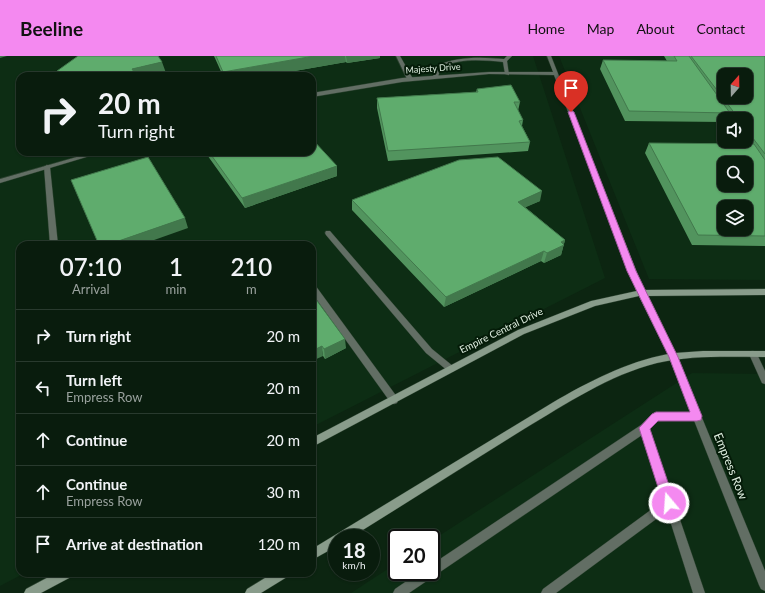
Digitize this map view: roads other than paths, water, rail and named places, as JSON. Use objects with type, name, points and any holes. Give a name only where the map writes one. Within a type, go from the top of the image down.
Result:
[{"type":"street","points":[[398,56],[410,79]]},
{"type":"street","points":[[436,77],[438,67],[447,60],[463,59],[505,61],[510,56]]},
{"type":"street","points":[[549,56],[641,293],[673,357]]},
{"type":"street","points":[[505,61],[507,74]]},
{"type":"street","name":"Majesty Drive","points":[[316,94],[410,79],[507,74],[556,74]]},
{"type":"street","points":[[0,181],[86,156]]},
{"type":"street","points":[[48,167],[54,241]]},
{"type":"street","points":[[328,233],[429,351],[451,369]]},
{"type":"street","name":"Empire Central Drive","points":[[316,441],[521,332],[594,303],[641,293],[765,292]]},
{"type":"street","points":[[316,293],[394,400]]},
{"type":"street","points":[[355,529],[568,398],[616,374],[643,364],[673,357],[715,354],[765,354]]},
{"type":"street","points":[[753,354],[765,380]]},
{"type":"street","name":"Empress Row","points":[[673,357],[765,585]]},
{"type":"street","points":[[440,565],[644,428],[656,417],[697,416]]},
{"type":"street","points":[[644,428],[700,593]]},
{"type":"street","points":[[548,593],[669,503]]},
{"type":"street","points":[[316,553],[328,545]]},
{"type":"street","points":[[30,593],[58,577]]},
{"type":"street","points":[[251,593],[264,589],[278,577]]},
{"type":"street","points":[[399,593],[417,581]]}]
